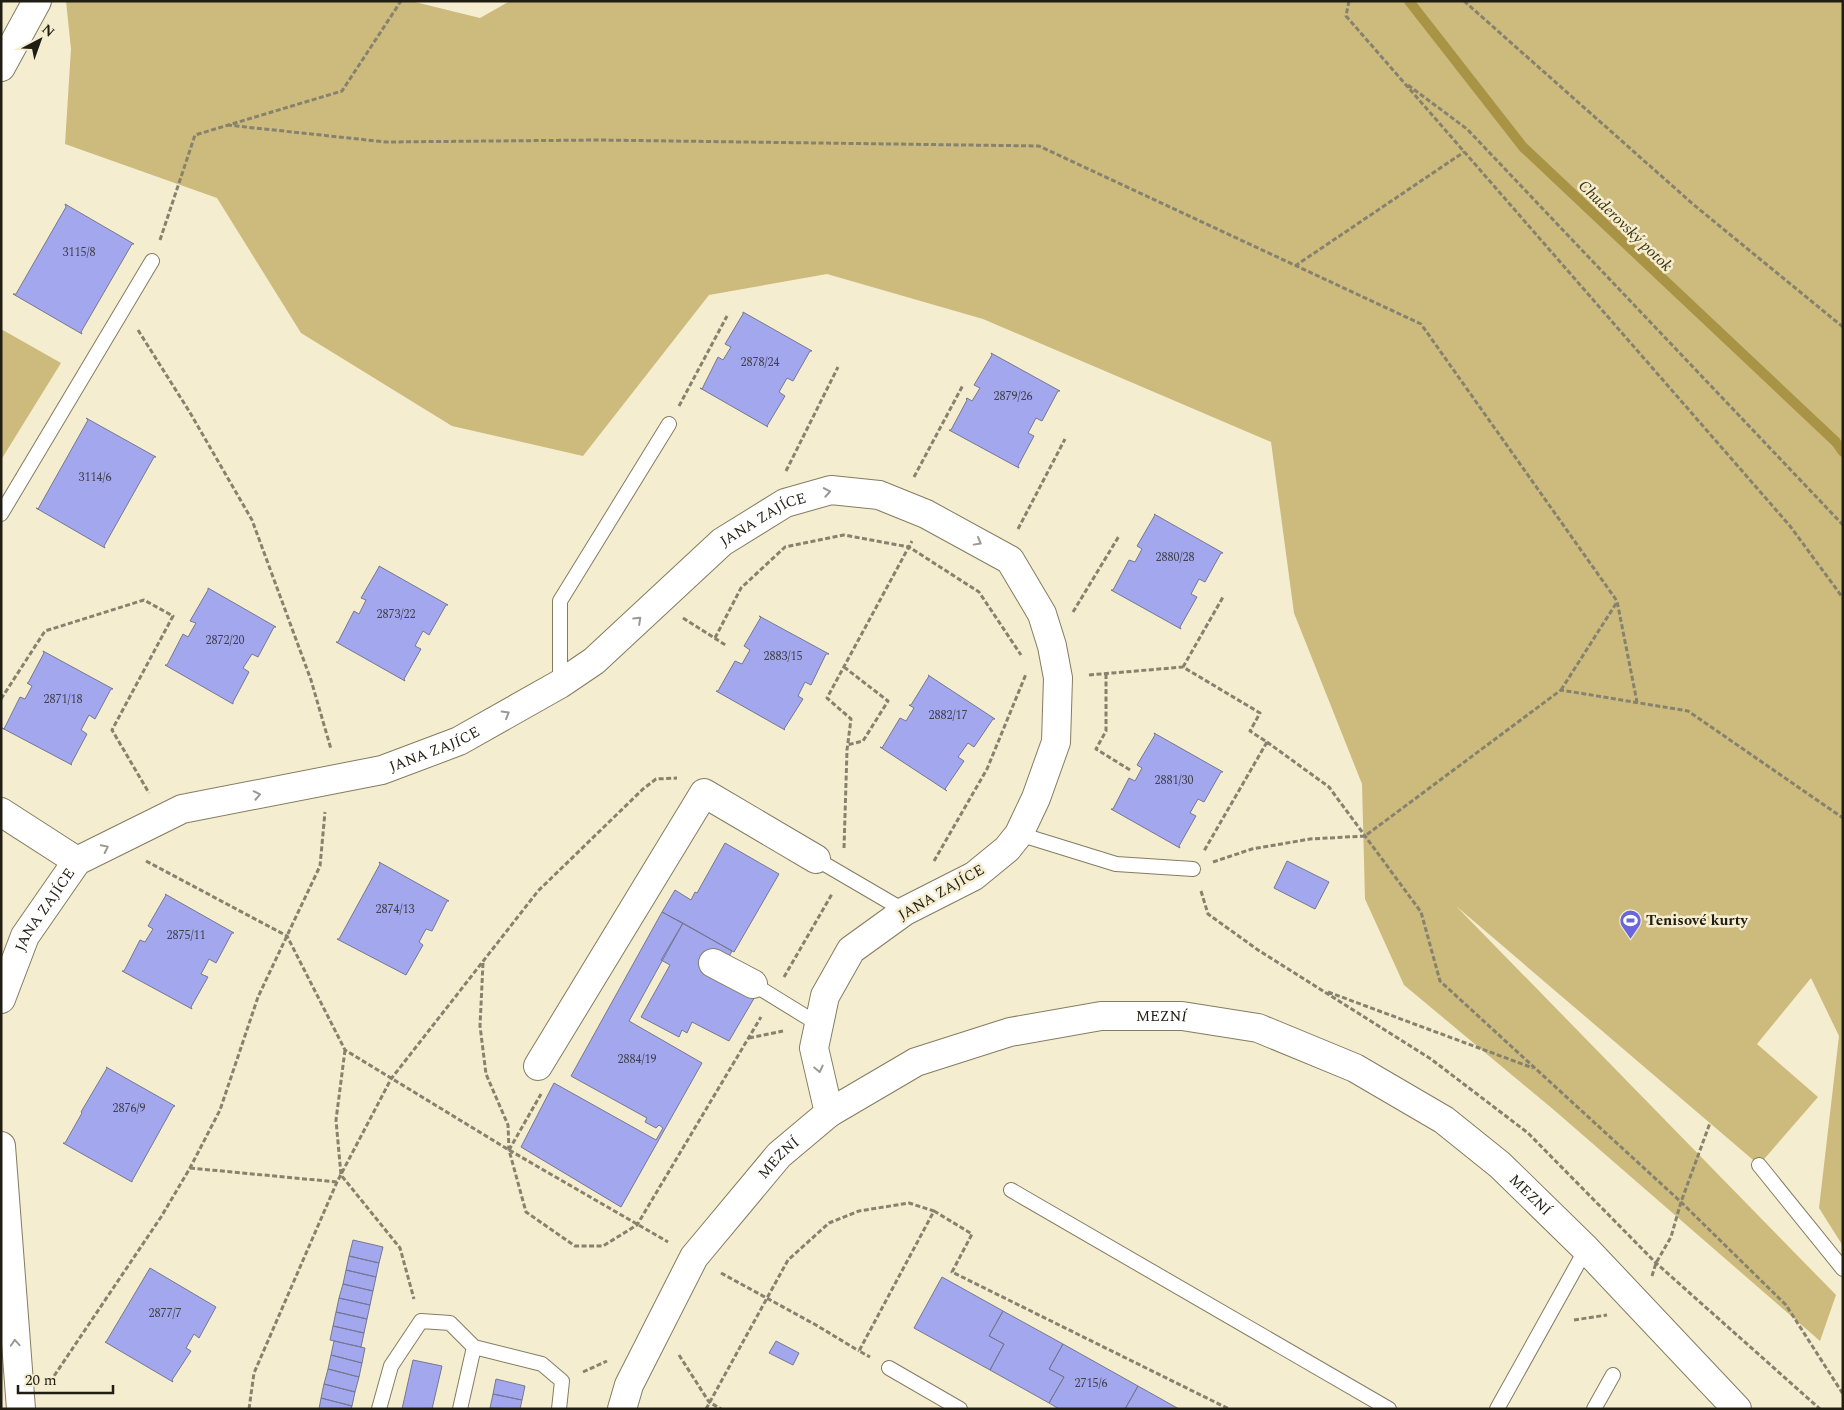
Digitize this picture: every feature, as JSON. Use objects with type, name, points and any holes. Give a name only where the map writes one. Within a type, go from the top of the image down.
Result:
[{"type":"street","points":[[1,66],[37,1]]},
{"type":"street","name":"JANA ZAJÍCE","points":[[1,999],[25,936],[77,861],[182,809],[382,770],[459,741],[560,684],[594,661],[722,542],[785,503],[831,490],[879,495],[926,514],[1010,560],[1042,614],[1052,646],[1058,678],[1056,742],[1036,798],[1018,834],[1007,850],[974,876],[905,911],[851,950],[826,996],[814,1048],[829,1113]]},
{"type":"street","points":[[538,1066],[704,793],[816,859]]},
{"type":"street","points":[[1,812],[77,861]]},
{"type":"street","points":[[713,963],[763,990]]},
{"type":"street","name":"MEZNÍ","points":[[622,1409],[629,1385],[694,1257],[779,1155],[829,1113],[916,1062],[1010,1032],[1101,1016],[1182,1016],[1258,1028],[1355,1068],[1444,1120],[1500,1165],[1586,1249],[1737,1409]]},
{"type":"street","points":[[1,1146],[21,1409]]},
{"type":"lane","points":[[1,514],[152,261]]},
{"type":"lane","points":[[560,684],[560,601],[669,424]]},
{"type":"lane","points":[[1018,834],[1116,864],[1193,868]]},
{"type":"lane","points":[[816,859],[905,911]]},
{"type":"lane","points":[[763,990],[818,1024]]},
{"type":"lane","points":[[1759,1165],[1843,1269]]},
{"type":"lane","points":[[1012,1190],[1389,1409]]},
{"type":"lane","points":[[1497,1409],[1586,1249]]},
{"type":"lane","points":[[379,1409],[391,1366],[421,1321],[450,1323],[474,1348],[542,1364],[562,1381],[559,1409]]},
{"type":"lane","points":[[460,1409],[474,1348]]},
{"type":"lane","points":[[890,1368],[960,1409]]},
{"type":"lane","points":[[1594,1409],[1613,1375]]},
{"type":"path","points":[[152,261],[195,135],[342,91],[401,1]]},
{"type":"path","points":[[1349,1],[1346,16],[1790,526],[1843,598]]},
{"type":"path","points":[[1464,1],[1694,205],[1843,327]]},
{"type":"path","points":[[1403,82],[1467,129],[1843,525]]},
{"type":"path","points":[[227,125],[386,142],[598,140],[1039,146],[1421,324],[1617,601],[1637,702]]},
{"type":"path","points":[[1295,266],[1464,152]]},
{"type":"path","points":[[124,309],[189,411],[252,520],[311,680],[332,750]]},
{"type":"path","points":[[669,424],[727,316]]},
{"type":"path","points":[[784,475],[838,367]]},
{"type":"path","points":[[900,504],[962,385]]},
{"type":"path","points":[[1004,557],[1065,439]]},
{"type":"path","points":[[483,963],[480,1026],[486,1074],[508,1125],[508,1150],[526,1212],[575,1246],[603,1246],[637,1225],[763,990],[843,874],[847,745],[851,719],[827,698],[926,514]]},
{"type":"path","points":[[715,638],[741,588],[785,547],[844,535],[909,547],[979,592],[1028,666]]},
{"type":"path","points":[[930,869],[988,769],[1028,666],[1052,646],[1119,536]]},
{"type":"path","points":[[1183,667],[1224,597]]},
{"type":"path","points":[[1,699],[45,631],[144,600],[173,616],[112,730],[164,818]]},
{"type":"path","points":[[1193,868],[1252,849],[1310,838],[1365,836],[1561,690],[1617,601]]},
{"type":"path","points":[[682,618],[727,646]]},
{"type":"path","points":[[844,667],[888,701],[863,741],[847,745]]},
{"type":"path","points":[[1058,678],[1183,667],[1260,712],[1250,731],[1329,787],[1421,912],[1440,981],[1681,1202],[1786,1305],[1843,1394]]},
{"type":"path","points":[[1106,674],[1106,731],[1096,749],[1130,770]]},
{"type":"path","points":[[1561,690],[1688,711],[1843,818]]},
{"type":"path","points":[[1267,742],[1193,868],[1208,914],[1258,950],[1431,1059],[1528,1133],[1656,1263],[1820,1409]]},
{"type":"path","points":[[249,1409],[254,1373],[336,1182],[391,1079],[538,891],[643,788],[656,780],[679,778],[704,793]]},
{"type":"path","points":[[48,1384],[161,1217],[190,1168],[220,1110],[258,996],[320,866],[327,804]]},
{"type":"path","points":[[112,844],[287,936],[345,1050],[508,1150],[673,1244]]},
{"type":"path","points":[[1321,989],[1535,1069]]},
{"type":"path","points":[[345,1050],[336,1120],[341,1175],[400,1248],[421,1321]]},
{"type":"path","points":[[508,1150],[548,1083],[538,1066]]},
{"type":"path","points":[[1671,1237],[1681,1202],[1710,1123]]},
{"type":"path","points":[[190,1168],[336,1182]]},
{"type":"path","points":[[706,1409],[788,1260],[829,1223],[859,1211],[909,1203],[934,1211],[972,1234],[952,1272],[1229,1409]]},
{"type":"path","points":[[860,1351],[934,1211]]},
{"type":"path","points":[[714,1270],[890,1368]]},
{"type":"path","points":[[676,1351],[709,1402],[721,1409]]},
{"type":"shaded area","points":[[66,1],[411,1],[480,18],[510,1],[1843,1],[1843,1246],[1819,1208],[1839,1036],[1811,978],[1757,1044],[1818,1097],[1759,1165],[1456,906],[1836,1295],[1820,1341],[1554,1110],[1404,985],[1365,899],[1362,784],[1294,613],[1271,442],[983,319],[827,274],[709,295],[583,456],[452,426],[301,333],[217,198],[65,144],[71,49]]},
{"type":"shaded area","points":[[1,329],[61,363],[1,460]]},
{"type":"building","points":[[65,204],[134,244],[132,244],[81,332],[82,334],[13,294],[16,294],[66,207]]},
{"type":"building","points":[[743,312],[812,351],[810,351],[793,381],[787,378],[779,392],[785,396],[768,427],[700,388],[702,389],[718,357],[723,360],[731,347],[725,344]]},
{"type":"building","points":[[991,353],[1060,391],[1058,391],[1042,421],[1036,418],[1028,433],[1034,436],[1018,466],[1019,468],[949,430],[951,430],[966,399],[972,401],[980,388],[974,385],[992,355]]},
{"type":"building","points":[[86,418],[156,457],[154,457],[104,546],[105,548],[36,508],[38,509],[88,420]]},
{"type":"building","points":[[1154,514],[1223,553],[1221,553],[1205,582],[1199,579],[1191,594],[1197,597],[1180,627],[1181,629],[1111,590],[1113,590],[1129,560],[1135,562],[1142,549],[1137,546]]},
{"type":"building","points":[[379,566],[448,605],[446,605],[429,635],[423,631],[415,646],[421,649],[404,679],[405,681],[336,642],[338,642],[354,611],[359,614],[366,600],[361,598]]},
{"type":"building","points":[[208,588],[276,627],[274,627],[258,657],[252,654],[243,668],[249,672],[233,704],[165,665],[167,665],[183,634],[188,637],[196,623],[190,621]]},
{"type":"building","points":[[761,617],[829,654],[826,654],[811,685],[805,682],[798,696],[803,699],[785,730],[716,691],[718,691],[735,661],[742,664],[750,650],[744,646]]},
{"type":"building","points":[[43,651],[113,689],[111,689],[95,719],[89,715],[81,730],[87,734],[72,765],[2,728],[4,729],[20,697],[25,699],[32,686],[27,683],[44,653]]},
{"type":"building","points":[[928,675],[995,719],[993,719],[974,747],[968,743],[958,757],[964,761],[945,789],[947,791],[880,747],[882,748],[900,718],[906,721],[914,708],[909,705],[911,705]]},
{"type":"building","points":[[1154,733],[1223,772],[1221,772],[1204,802],[1198,799],[1190,813],[1196,816],[1179,846],[1180,848],[1111,809],[1113,809],[1129,778],[1135,781],[1142,768],[1137,765],[1155,735]]},
{"type":"building","points":[[725,843],[779,874],[734,952],[662,912],[675,890],[691,900],[695,892],[697,893]]},
{"type":"building","points":[[1287,861],[1329,882],[1315,909],[1274,888]]},
{"type":"building","points":[[379,862],[449,901],[447,901],[432,931],[426,929],[419,942],[423,945],[406,975],[337,939],[339,939],[380,864]]},
{"type":"building","points":[[165,894],[234,933],[232,933],[216,963],[209,959],[201,974],[208,977],[191,1007],[192,1009],[122,971],[124,971],[140,940],[145,942],[153,929],[148,926]]},
{"type":"building","points":[[662,912],[683,923],[629,1021],[702,1063],[621,1207],[521,1147],[554,1083],[656,1140],[663,1128],[659,1125],[656,1128],[645,1122],[647,1118],[571,1076]]},
{"type":"building","points":[[683,923],[732,951],[720,973],[756,995],[729,1041],[692,1022],[687,1033],[682,1030],[679,1037],[641,1017],[670,965],[661,960]]},
{"type":"building","points":[[106,1067],[175,1106],[132,1182],[63,1143],[65,1143],[82,1113]]},
{"type":"building","points":[[353,1240],[383,1247],[379,1263],[349,1256]]},
{"type":"building","points":[[349,1256],[379,1263],[376,1277],[346,1270]]},
{"type":"building","points":[[150,1268],[216,1307],[199,1338],[194,1334],[186,1348],[191,1351],[172,1380],[173,1382],[105,1342]]},
{"type":"building","points":[[346,1270],[376,1277],[373,1291],[343,1284]]},
{"type":"building","points":[[942,1277],[1003,1311],[989,1336],[1004,1344],[990,1370],[914,1328]]},
{"type":"building","points":[[343,1284],[373,1291],[370,1305],[339,1298]]},
{"type":"building","points":[[339,1298],[370,1305],[367,1319],[336,1312]]},
{"type":"building","points":[[1003,1311],[1063,1344],[1049,1369],[1064,1377],[1049,1403],[990,1370],[1004,1344],[989,1336]]},
{"type":"building","points":[[336,1312],[367,1319],[364,1333],[333,1326]]},
{"type":"building","points":[[333,1326],[364,1333],[361,1347],[330,1340]]},
{"type":"building","points":[[334,1341],[365,1348],[362,1363],[331,1355]]},
{"type":"building","points":[[776,1341],[799,1353],[793,1365],[769,1353]]},
{"type":"building","points":[[1063,1344],[1138,1386],[1125,1409],[1059,1409],[1049,1403],[1064,1377],[1049,1369]]},
{"type":"building","points":[[331,1355],[362,1363],[359,1377],[328,1369]]},
{"type":"building","points":[[413,1360],[442,1366],[432,1409],[402,1409]]},
{"type":"building","points":[[328,1369],[359,1377],[355,1392],[324,1384]]},
{"type":"building","points":[[496,1379],[525,1386],[522,1400],[493,1394]]},
{"type":"building","points":[[324,1384],[355,1392],[352,1406],[321,1398]]},
{"type":"building","points":[[1138,1386],[1179,1409],[1125,1409]]},
{"type":"building","points":[[493,1394],[522,1400],[520,1409],[490,1408]]},
{"type":"building","points":[[321,1398],[352,1406],[351,1409],[319,1409]]},
{"type":"waterway","name":"Chuderovský potok","points":[[1409,1],[1523,147],[1836,442],[1843,452]]},
{"type":"place","name":"Tenisové kurty","points":[[1630,939]]}]
